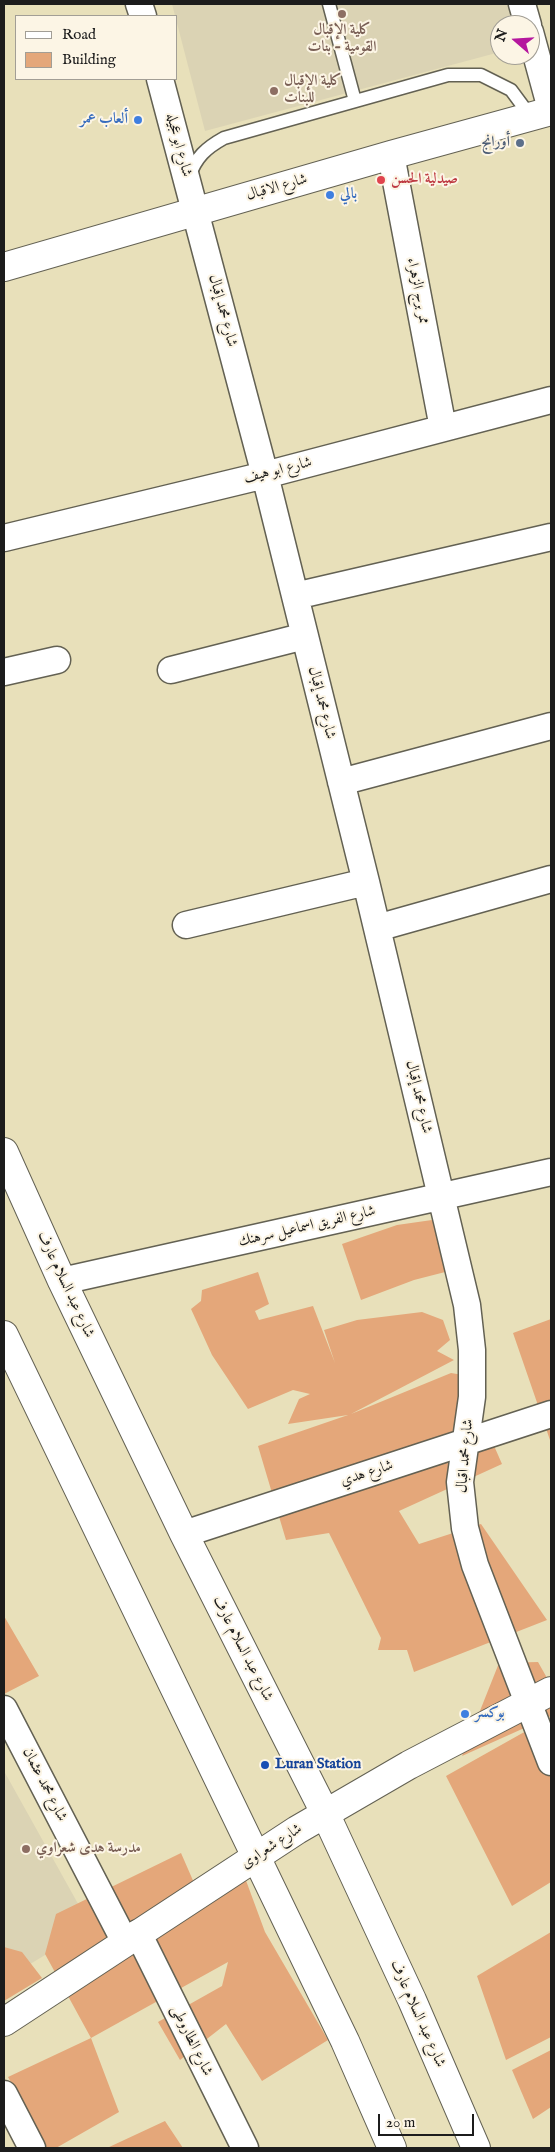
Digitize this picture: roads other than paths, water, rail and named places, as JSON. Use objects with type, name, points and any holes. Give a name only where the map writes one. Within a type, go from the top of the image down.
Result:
[{"type":"street","points":[[536,65],[545,112]]},
{"type":"street","name":"شارع ابو عجيله","points":[[160,80],[196,211]]},
{"type":"street","name":"شارع الاقبال","points":[[4,267],[545,112]]},
{"type":"street","name":"ممر برج الزهراء","points":[[391,155],[443,428]]},
{"type":"street","name":"شارع محمد إقبال","points":[[196,211],[265,475],[442,1197]]},
{"type":"street","name":"شارع ابو هيف","points":[[4,538],[265,475],[551,400]]},
{"type":"street","points":[[295,596],[551,537]]},
{"type":"street","points":[[171,670],[304,636]]},
{"type":"street","points":[[4,672],[57,660]]},
{"type":"street","points":[[341,782],[551,726]]},
{"type":"street","points":[[377,928],[551,879]]},
{"type":"street","points":[[186,925],[366,882]]},
{"type":"street","name":"شارع عبد السلام عارف","points":[[4,1152],[62,1281],[184,1534],[325,1813],[412,2000],[476,2148]]},
{"type":"street","name":"شارع الفريق اسماعيل سرهنك","points":[[62,1281],[551,1172]]},
{"type":"street","name":"شارع محمد اقبال","points":[[442,1197],[467,1305],[472,1350],[472,1397],[464,1442],[460,1482],[465,1528],[475,1564],[527,1704],[551,1762]]},
{"type":"street","points":[[4,1335],[345,2041],[392,2148]]},
{"type":"street","name":"شارع هدي","points":[[184,1534],[551,1414]]},
{"type":"street","name":"شارع شعراوى","points":[[4,2022],[325,1813],[409,1765],[551,1691]]},
{"type":"street","name":"شارع محمد عثمان","points":[[4,1708],[132,1938]]},
{"type":"street","name":"شارع الطاروطى","points":[[132,1938],[245,2148]]},
{"type":"street","points":[[4,2094],[32,2148]]},
{"type":"lane","points":[[329,4],[355,101]]},
{"type":"lane","points":[[188,181],[194,162],[207,148],[224,138],[448,75],[481,75],[511,90],[545,112]]},
{"type":"place","name":"كلية الإقبال القومية - بنات","points":[[342,14]]},
{"type":"place","name":"كلية الإقبال للبنات","points":[[274,91]]},
{"type":"place","name":"ألعاب عمر","points":[[138,120]]},
{"type":"place","name":"أورانج","points":[[520,143]]},
{"type":"place","name":"صيدلية الحسن","points":[[381,180]]},
{"type":"place","name":"بالي","points":[[330,195]]},
{"type":"place","name":"بوكسر","points":[[465,1714]]},
{"type":"place","name":"Luran Station","points":[[265,1765]]},
{"type":"place","name":"مدرسة هدى شعراوي","points":[[26,1849]]}]
